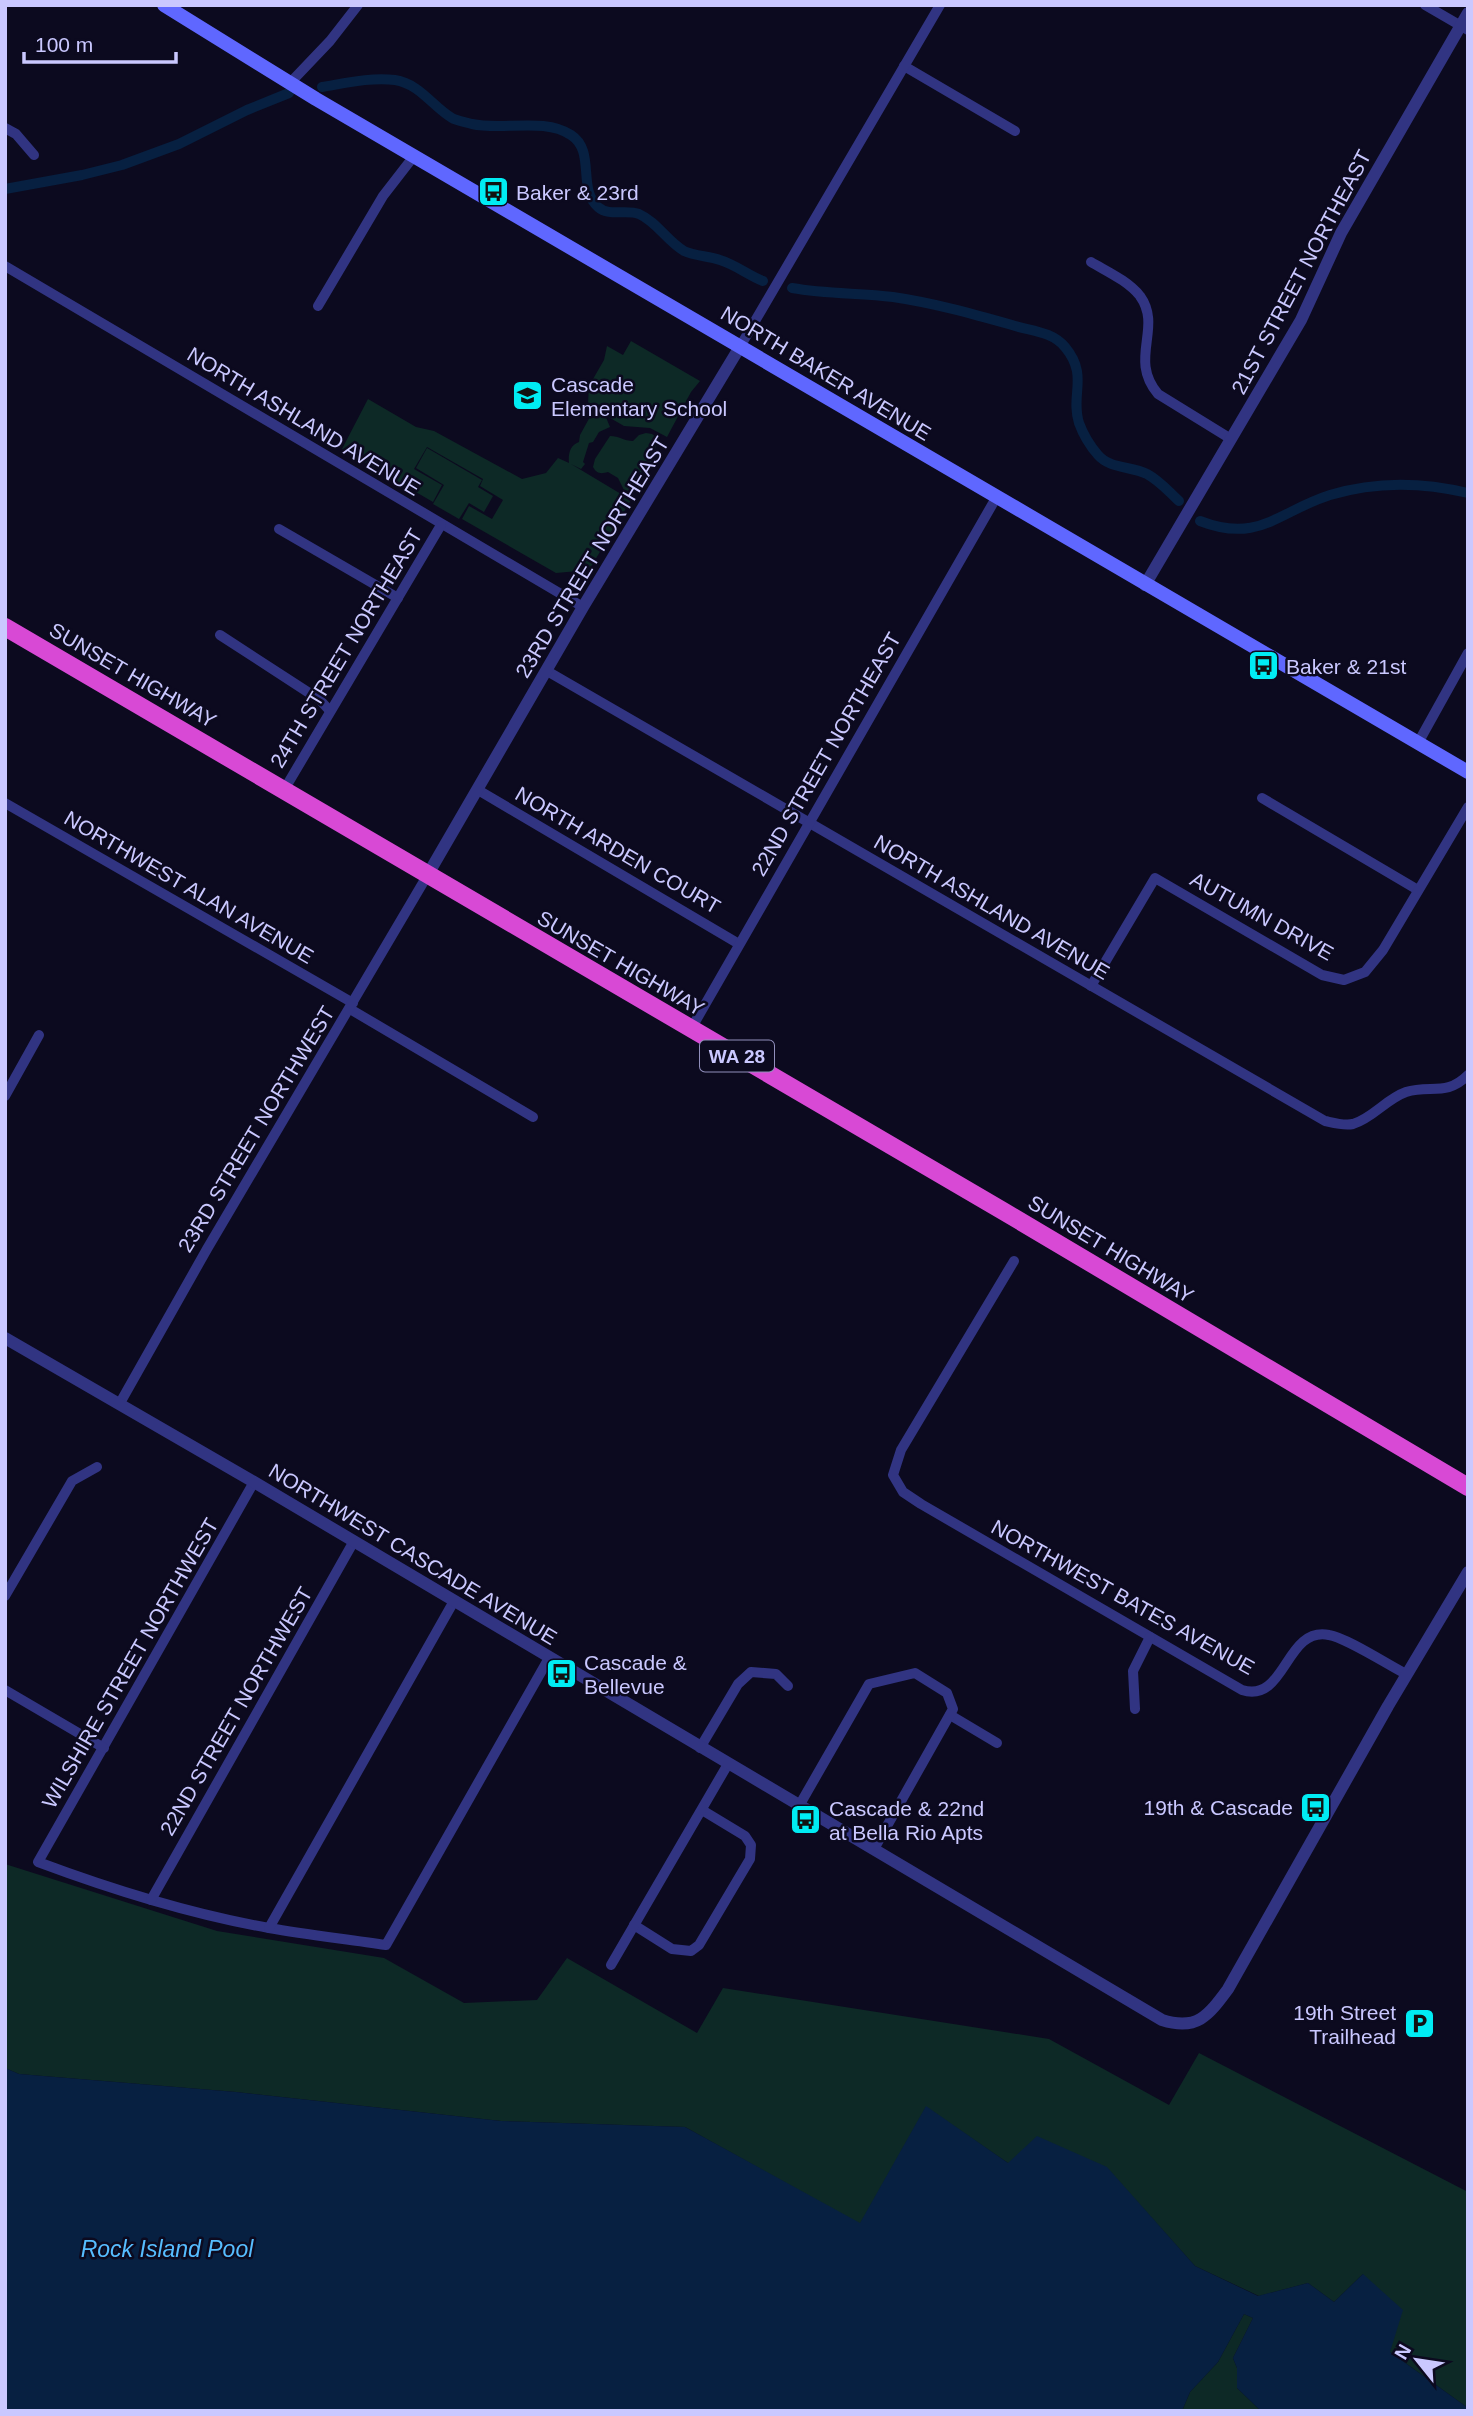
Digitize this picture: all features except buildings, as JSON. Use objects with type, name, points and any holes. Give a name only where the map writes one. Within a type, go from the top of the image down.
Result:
[{"type":"highway","name":"SUNSET HIGHWAY","points":[[5,627],[1003,1211],[1468,1487]]},
{"type":"main road","name":"NORTH BAKER AVENUE","points":[[164,5],[414,156],[1468,772]]},
{"type":"street","points":[[290,83],[330,41],[358,5]]},
{"type":"street","name":"23RD STREET NORTHEAST","points":[[427,876],[940,5]]},
{"type":"street","points":[[1425,5],[1464,28]]},
{"type":"street","name":"21ST STREET NORTHEAST","points":[[1146,585],[1301,320],[1341,233],[1464,28],[1468,13]]},
{"type":"street","points":[[904,66],[1015,131]]},
{"type":"street","points":[[5,128],[16,134],[34,155]]},
{"type":"street","points":[[318,306],[383,196],[414,156]]},
{"type":"street","points":[[1091,262],[1130,286],[1146,306],[1149,314],[1145,371],[1150,385],[1158,394],[1231,439]]},
{"type":"street","name":"NORTH ASHLAND AVENUE","points":[[5,266],[583,607]]},
{"type":"street","name":"22ND STREET NORTHEAST","points":[[691,1030],[996,498]]},
{"type":"street","name":"24TH STREET NORTHEAST","points":[[284,790],[441,525]]},
{"type":"street","points":[[279,529],[398,598]]},
{"type":"street","points":[[220,635],[320,700],[330,710]]},
{"type":"street","points":[[1418,743],[1468,653]]},
{"type":"street","name":"NORTH ASHLAND AVENUE","points":[[547,671],[1325,1121],[1338,1125],[1353,1124],[1403,1093],[1445,1089],[1455,1086],[1468,1075]]},
{"type":"street","name":"NORTH ARDEN COURT","points":[[478,790],[739,944]]},
{"type":"street","points":[[1262,798],[1418,890]]},
{"type":"street","name":"NORTHWEST ALAN AVENUE","points":[[5,803],[352,1006],[533,1117]]},
{"type":"street","name":"AUTUMN DRIVE","points":[[1090,986],[1155,878],[1322,975],[1344,980],[1365,972],[1377,957],[1468,807]]},
{"type":"street","name":"23RD STREET NORTHWEST","points":[[120,1403],[207,1249],[427,876]]},
{"type":"street","points":[[5,1096],[39,1035]]},
{"type":"street","name":"NORTHWEST BATES AVENUE","points":[[1014,1261],[897,1458],[893,1475],[903,1492],[1233,1686],[1248,1692],[1266,1688],[1301,1643],[1321,1634],[1344,1641],[1406,1675]]},
{"type":"street","name":"NORTHWEST CASCADE AVENUE","points":[[5,1338],[120,1403],[1162,2020],[1178,2025],[1193,2024],[1212,2011],[1228,1989],[1406,1675]]},
{"type":"street","points":[[5,1596],[72,1481],[96,1467]]},
{"type":"street","name":"WILSHIRE STREET NORTHWEST","points":[[151,1900],[38,1862],[254,1482]]},
{"type":"street","name":"22ND STREET NORTHWEST","points":[[151,1900],[354,1541]]},
{"type":"street","points":[[1406,1675],[1468,1572]]},
{"type":"street","points":[[269,1928],[454,1601]]},
{"type":"street","points":[[1135,1709],[1133,1671],[1150,1637]]},
{"type":"street","points":[[151,1900],[269,1928],[386,1945],[550,1658]]},
{"type":"street","points":[[700,1748],[738,1684],[751,1672],[776,1674],[788,1686]]},
{"type":"street","points":[[799,1806],[869,1684],[915,1673],[947,1693],[953,1709],[874,1849]]},
{"type":"street","points":[[5,1690],[104,1748]]},
{"type":"street","points":[[950,1715],[997,1743]]},
{"type":"street","points":[[611,1965],[728,1765]]},
{"type":"street","points":[[634,1925],[671,1949],[691,1951],[699,1945],[750,1860],[751,1845],[745,1836],[702,1810]]},
{"type":"green space","points":[[631,341],[700,381],[691,392],[667,437],[650,428],[624,426],[605,415],[610,427],[599,432],[593,442],[589,443],[583,462],[585,464],[581,469],[571,464],[631,500],[589,570],[556,573],[462,519],[469,506],[492,519],[503,500],[480,486],[483,479],[427,447],[414,469],[442,485],[433,502],[342,449],[368,399],[416,427],[434,431],[522,479],[546,473],[558,458],[569,463],[570,450],[579,442],[591,415],[603,414],[588,404],[589,386],[604,360],[607,346],[623,355]]},
{"type":"green space","points":[[646,433],[656,437],[655,451],[651,464],[638,480],[636,487],[629,491],[624,490],[618,478],[608,472],[599,473],[593,467],[610,436],[633,441]]},
{"type":"green space","points":[[427,448],[482,480],[478,487],[493,496],[484,512],[469,503],[459,519],[433,504],[444,485],[416,468]]},
{"type":"green space","points":[[5,1864],[217,1931],[384,1958],[464,2003],[537,2000],[567,1958],[697,2033],[723,1988],[1049,2039],[1169,2105],[1199,2053],[1468,2192],[1468,2408],[1390,2352],[1363,2274],[1334,2302],[1308,2283],[1259,2296],[1195,2266],[1106,2167],[1008,2163],[926,2107],[860,2224],[685,2127],[501,2121],[236,2092],[19,2074],[5,2068]]},
{"type":"green space","points":[[1244,2314],[1253,2318],[1233,2358],[1237,2368],[1237,2388],[1261,2411],[1182,2411],[1190,2392],[1218,2362]]},
{"type":"water","name":"Rock Island Pool","points":[[5,2068],[19,2074],[236,2092],[501,2121],[685,2127],[860,2223],[926,2106],[1008,2163],[1037,2136],[1107,2167],[1195,2266],[1258,2296],[1308,2283],[1334,2302],[1363,2274],[1403,2310],[1390,2352],[1468,2408],[1468,2411],[1261,2411],[1237,2388],[1237,2368],[1233,2358],[1253,2318],[1244,2314],[1218,2362],[1190,2392],[1182,2411],[5,2411]]},
{"type":"waterway","points":[[322,87],[368,80],[395,80],[412,86],[459,121],[484,126],[536,125],[560,130],[571,135],[583,150],[588,190],[602,210],[639,214],[684,251],[726,262],[763,281]]},
{"type":"waterway","points":[[5,189],[122,165],[179,144],[247,110],[289,93]]},
{"type":"waterway","points":[[792,288],[908,299],[1040,332],[1054,338],[1065,347],[1076,367],[1079,423],[1095,452],[1108,463],[1147,474],[1179,501]]},
{"type":"waterway","points":[[1200,521],[1220,527],[1254,527],[1330,495],[1382,485],[1416,485],[1468,493]]},
{"type":"place","name":"Baker & 23rd","points":[[493,192]]},
{"type":"place","name":"Cascade Elementary School","points":[[528,396]]},
{"type":"place","name":"Baker & 21st","points":[[1263,666]]},
{"type":"place","name":"Cascade & Bellevue","points":[[561,1674]]},
{"type":"place","name":"19th & Cascade","points":[[1316,1807]]},
{"type":"place","name":"Cascade & 22nd at Bella Rio Apts","points":[[806,1820]]},
{"type":"place","name":"19th Street Trailhead","points":[[1419,2024]]}]
